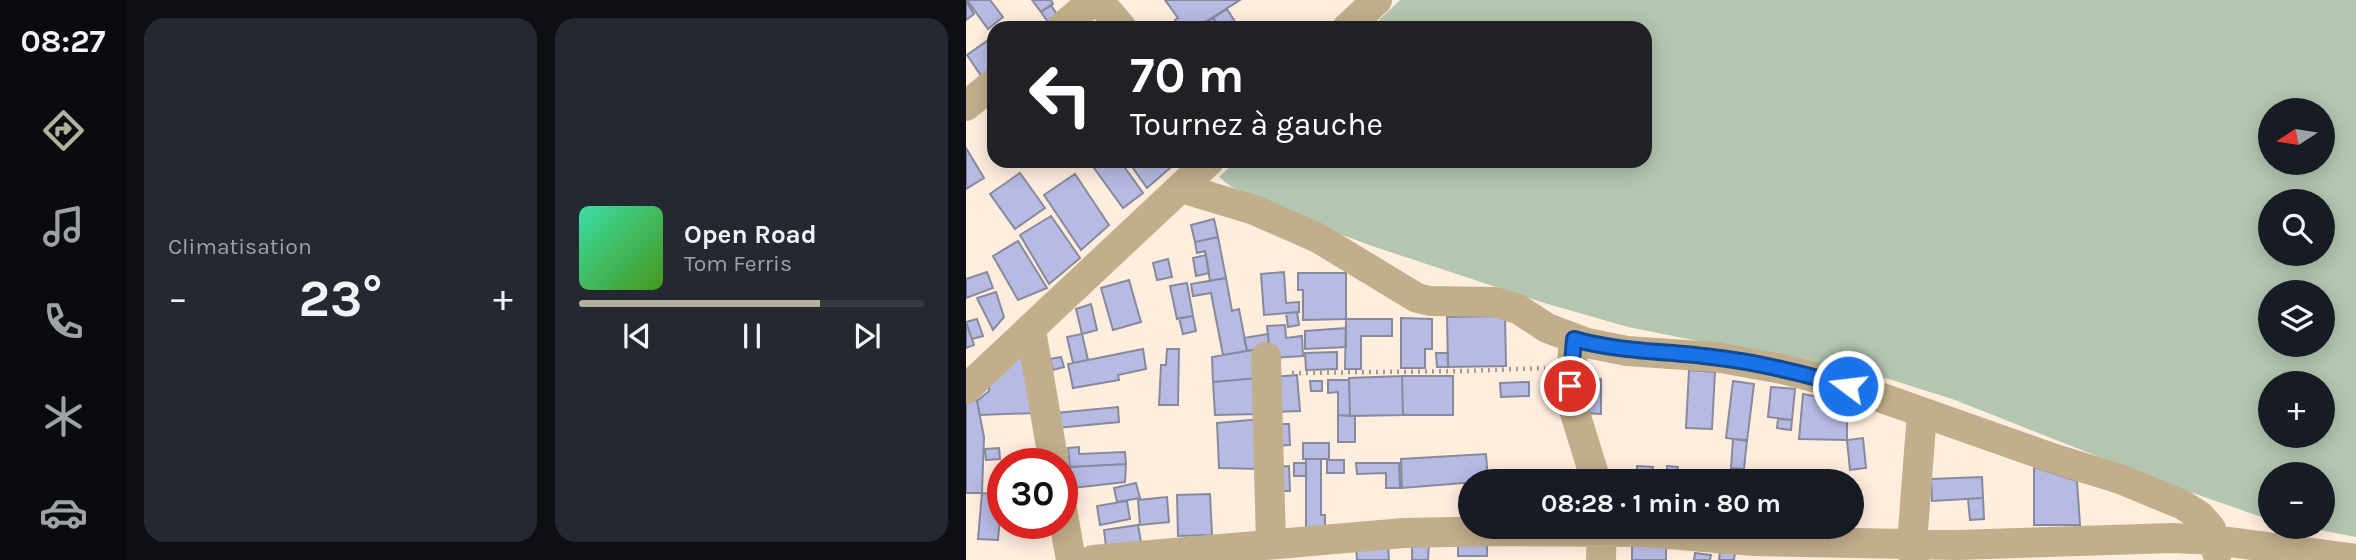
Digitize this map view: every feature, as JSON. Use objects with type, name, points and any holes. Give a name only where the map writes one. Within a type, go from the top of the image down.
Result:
[{"type":"street","points":[[1354,21],[1377,0]]},
{"type":"street","points":[[1076,21],[1108,7]]},
{"type":"street","points":[[966,106],[987,89]]},
{"type":"street","points":[[966,389],[1202,168]]},
{"type":"street","points":[[1181,188],[1254,210],[1318,238],[1417,298],[1430,301],[1494,302],[1518,309],[1547,328],[1572,353],[1574,410],[1592,469]]},
{"type":"street","points":[[1031,330],[1051,448]]},
{"type":"street","points":[[1572,353],[1627,351],[1715,357],[1782,369],[1848,386],[2049,457],[2120,478],[2183,505],[2200,516],[2211,529],[2216,550]]},
{"type":"street","points":[[1266,365],[1271,544]]},
{"type":"street","points":[[1913,552],[1923,413]]},
{"type":"street","points":[[1706,539],[1753,551],[1913,552],[1957,545],[2123,538],[2216,550],[2356,559]]},
{"type":"street","points":[[1067,539],[1071,560]]},
{"type":"street","points":[[1093,560],[1271,544],[1404,547],[1602,539]]},
{"type":"path","points":[[1266,365],[1466,371],[1572,353]]},
{"type":"green space","points":[[1400,0],[2356,0],[2356,537],[2335,533],[2335,462],[2258,462],[2258,516],[2173,486],[1955,400],[1889,379],[1628,327],[1541,302],[1310,223],[1230,186],[1219,177],[1229,168],[1652,168],[1652,21],[1378,21]]},
{"type":"building","points":[[967,0],[990,0],[1003,17],[998,21],[987,21],[987,28]]},
{"type":"building","points":[[1032,0],[1051,0],[1053,4],[1041,12]]},
{"type":"building","points":[[1165,0],[1240,0],[1207,21],[1176,21],[1178,18]]},
{"type":"building","points":[[966,1],[974,14],[966,20]]},
{"type":"building","points":[[1051,5],[1059,18],[1047,21],[1041,12]]},
{"type":"building","points":[[1227,9],[1235,21],[1215,21],[1213,18]]},
{"type":"building","points":[[987,41],[987,74],[982,77],[967,55]]},
{"type":"building","points":[[966,148],[984,178],[966,189]]},
{"type":"building","points":[[1094,168],[1125,168],[1143,193],[1123,208]]},
{"type":"building","points":[[1133,168],[1170,168],[1147,188]]},
{"type":"building","points":[[1020,173],[1045,208],[1015,229],[990,194]]},
{"type":"building","points":[[1075,174],[1109,225],[1081,250],[1044,195]]},
{"type":"building","points":[[1051,216],[1080,258],[1049,284],[1020,235]]},
{"type":"building","points":[[1214,219],[1218,237],[1195,242],[1191,225]]},
{"type":"building","points":[[1218,237],[1226,278],[1210,281],[1205,251],[1197,253],[1195,242]]},
{"type":"building","points":[[1018,241],[1047,288],[1018,300],[993,256]]},
{"type":"building","points":[[1206,255],[1209,273],[1196,276],[1193,258]]},
{"type":"building","points":[[1168,259],[1172,277],[1157,280],[1153,263]]},
{"type":"building","points":[[987,272],[993,288],[966,298],[966,279]]},
{"type":"building","points":[[1284,272],[1286,303],[1299,302],[1299,312],[1264,315],[1261,274]]},
{"type":"building","points":[[1298,273],[1346,273],[1346,319],[1303,320],[1303,290],[1298,290]]},
{"type":"building","points":[[1226,278],[1232,311],[1239,309],[1247,351],[1223,355],[1211,293],[1193,296],[1191,284]]},
{"type":"building","points":[[1129,280],[1141,322],[1113,330],[1101,288]]},
{"type":"building","points":[[1187,283],[1193,316],[1177,319],[1170,286]]},
{"type":"building","points":[[996,292],[1004,317],[993,330],[977,298]]},
{"type":"building","points":[[1091,304],[1097,330],[1082,334],[1076,309]]},
{"type":"building","points":[[1297,312],[1299,325],[1288,327],[1286,313]]},
{"type":"building","points":[[1193,316],[1196,331],[1183,334],[1179,318]]},
{"type":"building","points":[[1505,316],[1506,366],[1448,367],[1447,317]]},
{"type":"building","points":[[1401,318],[1432,319],[1432,349],[1425,349],[1425,368],[1401,368]]},
{"type":"building","points":[[977,319],[983,336],[972,339],[966,322]]},
{"type":"building","points":[[1346,319],[1392,319],[1392,336],[1361,336],[1361,369],[1345,369]]},
{"type":"building","points":[[966,322],[974,345],[966,348]]},
{"type":"building","points":[[1285,325],[1286,338],[1302,336],[1303,356],[1270,358],[1267,326]]},
{"type":"building","points":[[1346,328],[1346,347],[1305,349],[1305,331]]},
{"type":"building","points":[[1082,334],[1088,360],[1073,363],[1067,337]]},
{"type":"building","points":[[1268,334],[1269,347],[1247,351],[1244,338]]},
{"type":"building","points":[[1143,349],[1146,369],[1118,375],[1119,380],[1073,388],[1068,364]]},
{"type":"building","points":[[1167,349],[1179,349],[1178,405],[1159,405],[1161,365],[1166,365]]},
{"type":"building","points":[[1257,349],[1258,378],[1213,382],[1212,357]]},
{"type":"building","points":[[1337,352],[1337,369],[1306,370],[1305,353]]},
{"type":"building","points":[[1436,353],[1448,353],[1448,367],[1437,367]]},
{"type":"building","points":[[1019,356],[1026,358],[1035,413],[980,415],[977,401],[989,391],[989,382]]},
{"type":"building","points":[[1061,357],[1064,367],[1053,370],[1050,359]]},
{"type":"building","points":[[1689,370],[1715,372],[1712,429],[1686,428]]},
{"type":"building","points":[[1297,375],[1300,411],[1272,412],[1271,377]]},
{"type":"building","points":[[1402,376],[1453,376],[1453,415],[1403,415]]},
{"type":"building","points":[[1402,376],[1403,415],[1350,416],[1349,378]]},
{"type":"building","points":[[1258,378],[1259,414],[1215,415],[1213,382]]},
{"type":"building","points":[[1583,379],[1601,379],[1601,414],[1583,413]]},
{"type":"building","points":[[1328,380],[1349,380],[1350,416],[1338,415],[1338,392],[1328,393]]},
{"type":"building","points":[[1310,381],[1322,381],[1322,391],[1311,391]]},
{"type":"building","points":[[1733,381],[1754,384],[1747,441],[1726,438]]},
{"type":"building","points":[[1529,382],[1529,396],[1501,397],[1500,383]]},
{"type":"building","points":[[1771,387],[1795,389],[1792,420],[1768,417]]},
{"type":"building","points":[[1803,394],[1847,402],[1847,440],[1799,439]]},
{"type":"building","points":[[973,397],[977,401],[984,437],[982,493],[966,493],[966,404]]},
{"type":"building","points":[[1118,407],[1119,422],[1057,428],[1056,413]]},
{"type":"building","points":[[1338,415],[1355,416],[1355,442],[1338,442]]},
{"type":"building","points":[[1261,419],[1262,469],[1219,468],[1217,423]]},
{"type":"building","points":[[1778,419],[1792,420],[1791,430],[1777,428]]},
{"type":"building","points":[[1274,424],[1289,424],[1290,445],[1275,446]]},
{"type":"building","points":[[1863,438],[1866,468],[1850,469],[1847,440]]},
{"type":"building","points":[[1733,439],[1747,440],[1744,469],[1731,468]]},
{"type":"building","points":[[1303,443],[1329,443],[1329,459],[1303,459]]},
{"type":"building","points":[[1079,447],[1079,454],[1125,452],[1126,464],[1078,467],[1078,448],[1068,448]]},
{"type":"building","points":[[1486,454],[1487,469],[1458,469],[1458,483],[1402,488],[1401,459]]},
{"type":"building","points":[[1306,459],[1321,459],[1321,515],[1325,515],[1325,529],[1306,529]]},
{"type":"building","points":[[1327,460],[1344,460],[1344,473],[1327,473]]},
{"type":"building","points":[[1294,463],[1306,463],[1306,476],[1294,476]]},
{"type":"building","points":[[1356,463],[1399,463],[1400,488],[1386,488],[1386,473],[1357,474]]},
{"type":"building","points":[[1126,464],[1125,482],[1078,487],[1078,467]]},
{"type":"building","points":[[1289,466],[1290,491],[1277,491],[1277,467]]},
{"type":"building","points":[[1637,466],[1653,467],[1653,469],[1637,469]]},
{"type":"building","points":[[2034,467],[2077,481],[2080,525],[2034,525]]},
{"type":"building","points":[[1982,477],[1983,498],[1932,501],[1931,479]]},
{"type":"building","points":[[1136,483],[1140,498],[1117,502],[1114,488]]},
{"type":"building","points":[[982,493],[987,494],[987,539],[998,540],[978,539]]},
{"type":"building","points":[[1210,494],[1212,535],[1178,536],[1177,495]]},
{"type":"building","points":[[1167,497],[1169,522],[1140,525],[1138,500]]},
{"type":"building","points":[[1983,498],[1984,519],[1970,520],[1968,499]]},
{"type":"building","points":[[1127,501],[1130,519],[1100,525],[1097,506]]},
{"type":"building","points":[[1138,525],[1141,542],[1106,546],[1104,530]]},
{"type":"building","points":[[1487,541],[1487,556],[1458,556],[1458,542]]},
{"type":"building","points":[[1412,542],[1429,542],[1428,560],[1412,560]]},
{"type":"building","points":[[1721,542],[1736,544],[1734,560],[1719,560]]},
{"type":"building","points":[[1632,544],[1666,544],[1666,560],[1632,560]]},
{"type":"building","points":[[1388,546],[1389,560],[1357,560],[1356,548]]},
{"type":"building","points":[[1695,553],[1711,555],[1710,560],[1694,560]]},
{"type":"route","points":[[1570,386],[1574,339],[1627,351],[1715,357],[1782,369],[1848,386]]}]
